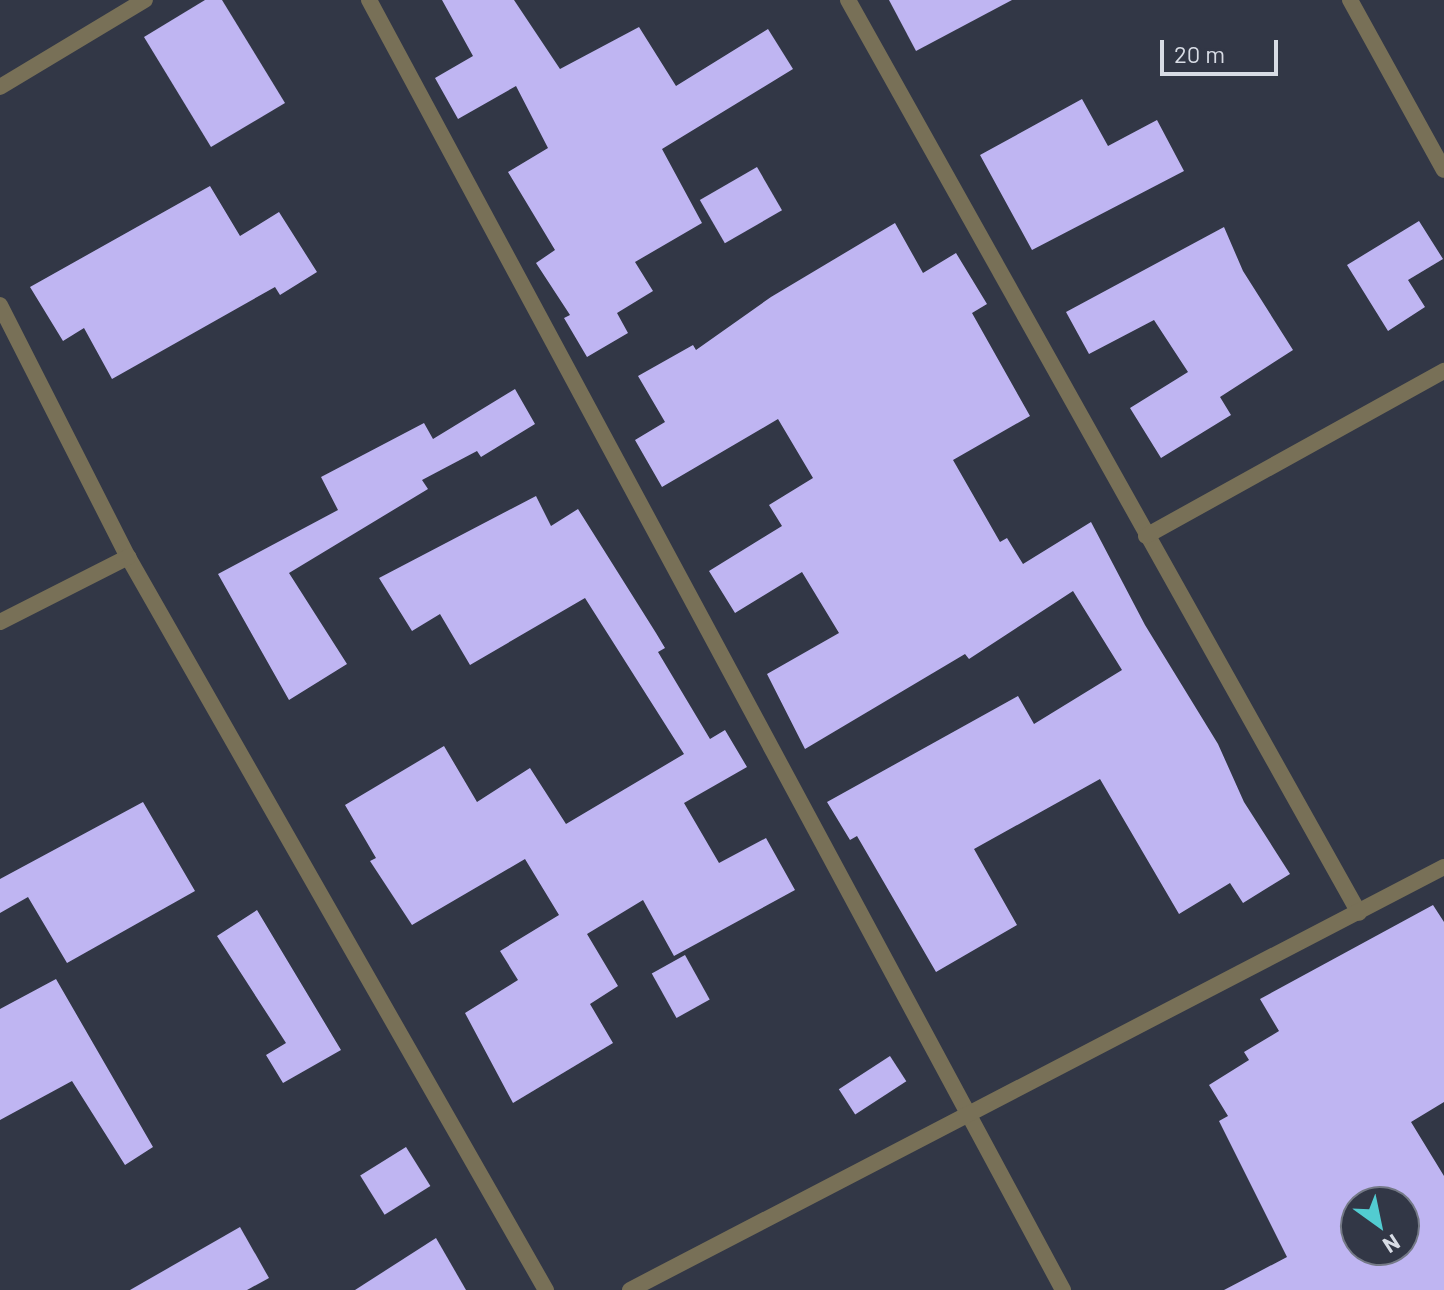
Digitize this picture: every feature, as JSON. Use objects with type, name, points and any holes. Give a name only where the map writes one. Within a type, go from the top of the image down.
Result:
[{"type":"street","points":[[0,87],[145,0]]},
{"type":"street","points":[[369,0],[1063,1290]]},
{"type":"street","points":[[848,0],[1359,913]]},
{"type":"street","points":[[1350,0],[1444,170]]},
{"type":"street","points":[[0,305],[128,557],[546,1290]]},
{"type":"street","points":[[1146,536],[1444,371]]},
{"type":"street","points":[[0,622],[128,557]]},
{"type":"street","points":[[630,1290],[1444,867]]},
{"type":"building","points":[[205,0],[222,0],[285,103],[211,147],[144,37]]},
{"type":"building","points":[[442,0],[514,0],[560,69],[639,27],[676,86],[768,29],[793,69],[662,149],[702,223],[635,262],[653,291],[617,313],[628,333],[587,357],[564,318],[570,315],[536,263],[555,250],[508,172],[548,148],[516,86],[458,119],[435,78],[473,56]]},
{"type":"building","points":[[889,0],[1012,0],[916,51]]},
{"type":"building","points":[[1082,99],[1108,146],[1157,120],[1184,171],[1032,250],[980,155]]},
{"type":"building","points":[[757,167],[782,210],[725,243],[700,200]]},
{"type":"building","points":[[210,186],[240,236],[279,212],[317,272],[280,295],[275,287],[112,379],[84,328],[63,341],[30,287]]},
{"type":"building","points":[[1419,221],[1443,259],[1408,280],[1425,307],[1388,331],[1347,265]]},
{"type":"building","points":[[895,223],[923,273],[956,253],[987,304],[972,313],[1030,416],[953,460],[1000,542],[1007,538],[1023,564],[1091,522],[1145,625],[1218,744],[1244,802],[1290,874],[1243,903],[1230,883],[1179,914],[1100,779],[974,849],[1017,925],[936,972],[857,836],[850,840],[827,802],[1018,696],[1034,724],[1122,670],[1073,591],[969,659],[965,654],[805,749],[767,674],[839,633],[802,572],[735,613],[709,571],[782,526],[769,505],[813,478],[778,419],[662,487],[635,440],[665,422],[638,376],[693,345],[696,350],[771,297]]},
{"type":"building","points":[[1224,227],[1243,271],[1293,350],[1220,397],[1231,415],[1161,458],[1130,408],[1188,372],[1154,320],[1089,354],[1066,312]]},
{"type":"building","points":[[515,389],[535,424],[481,457],[477,451],[422,480],[428,489],[289,573],[347,664],[289,700],[218,574],[338,510],[321,477],[424,423],[433,439]]},
{"type":"building","points":[[536,496],[551,526],[578,509],[665,648],[658,652],[710,739],[725,730],[747,767],[684,803],[719,863],[766,838],[795,890],[674,956],[643,900],[587,934],[618,986],[590,1004],[613,1043],[513,1103],[465,1013],[518,980],[500,951],[559,915],[525,859],[412,925],[370,861],[376,858],[345,805],[444,746],[477,802],[530,768],[566,824],[684,754],[585,598],[470,665],[440,614],[412,631],[379,578]]},
{"type":"building","points":[[143,802],[195,891],[67,963],[28,897],[0,913],[0,879]]},
{"type":"building","points":[[1433,905],[1444,922],[1444,1102],[1411,1122],[1444,1176],[1444,1290],[1224,1290],[1287,1257],[1219,1121],[1228,1116],[1209,1085],[1249,1060],[1244,1052],[1279,1031],[1260,999]]},
{"type":"building","points":[[257,910],[341,1050],[283,1083],[266,1055],[286,1043],[217,936]]},
{"type":"building","points":[[685,955],[710,1000],[676,1018],[652,973]]},
{"type":"building","points":[[56,979],[153,1147],[125,1165],[72,1081],[0,1120],[0,1009]]},
{"type":"building","points":[[890,1056],[906,1081],[855,1114],[839,1089]]},
{"type":"building","points":[[406,1147],[430,1186],[385,1215],[360,1176]]},
{"type":"building","points":[[240,1227],[269,1278],[247,1290],[130,1290]]},
{"type":"building","points":[[436,1238],[466,1290],[355,1290]]}]
